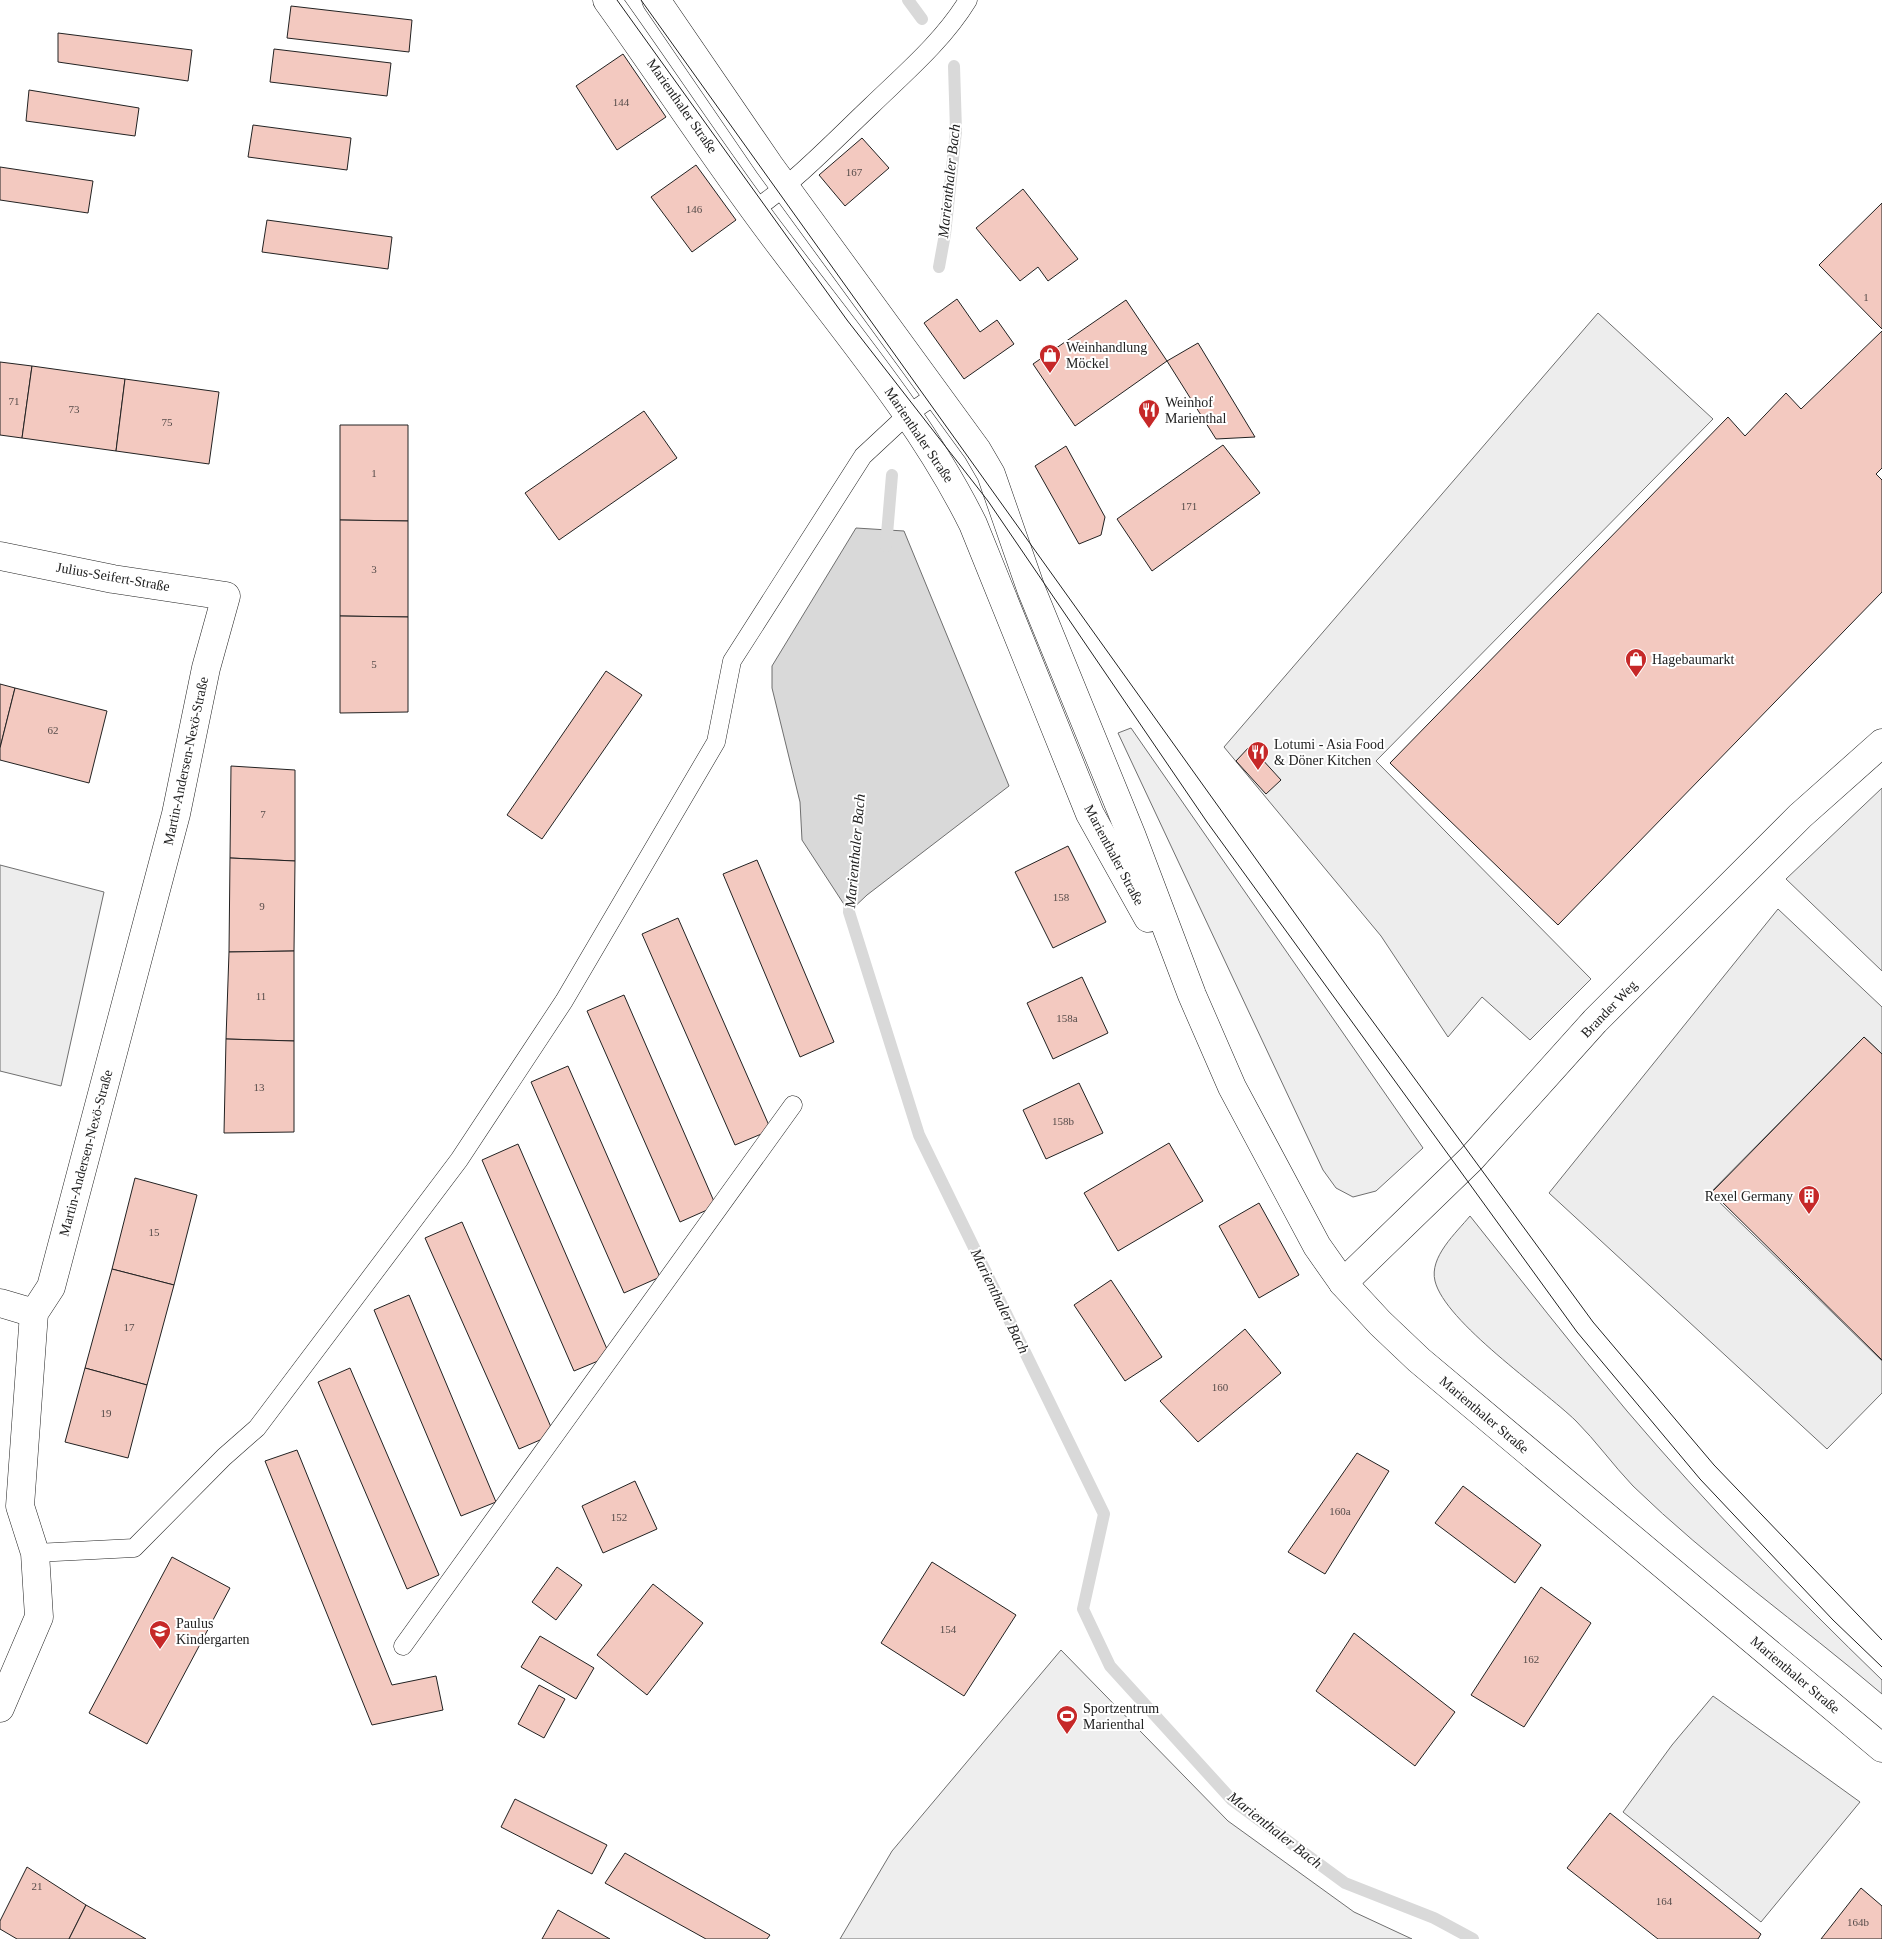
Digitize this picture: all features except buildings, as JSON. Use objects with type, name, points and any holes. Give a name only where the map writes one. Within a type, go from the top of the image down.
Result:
[{"type":"main road","name":"Marienthaler Straße","points":[[606,0],[754,210],[907,415],[951,479],[973,524],[1090,814],[1192,995]]},
{"type":"main road","name":"Marienthaler Straße","points":[[656,0],[785,187],[937,394],[977,450],[991,474],[1031,589],[1131,834],[1192,995],[1232,1087],[1317,1246],[1343,1283],[1380,1324],[1419,1360],[1882,1748]]},
{"type":"main road","name":"Julius-Seifert-Straße","points":[[0,556],[113,579],[226,596]]},
{"type":"main road","name":"Martin-Andersen-Nexö-Straße","points":[[0,1708],[39,1617],[35,1553],[20,1506],[34,1313],[51,1287],[176,814],[206,668],[226,596]]},
{"type":"main road","name":"Brander Weg","points":[[1343,1283],[1471,1159],[1595,1021],[1800,816],[1882,743]]},
{"type":"main road","points":[[0,1303],[34,1313]]},
{"type":"lane","points":[[754,210],[785,187],[927,52],[954,24],[968,0]]},
{"type":"lane","points":[[35,1553],[134,1548],[224,1456],[257,1428],[459,1160],[510,1086],[564,1000],[716,742],[732,661],[863,456],[907,415],[937,394]]},
{"type":"lane","points":[[404,1646],[793,1105]]},
{"type":"shaded area","points":[[1598,313],[1713,419],[1376,761],[1591,979],[1530,1040],[1482,997],[1448,1037],[1381,936],[1224,747]]},
{"type":"shaded area","points":[[1131,728],[1423,1148],[1376,1191],[1353,1197],[1336,1188],[1323,1170],[1118,733]]},
{"type":"shaded area","points":[[1882,788],[1882,971],[1786,879]]},
{"type":"shaded area","points":[[0,865],[104,892],[61,1086],[0,1071]]},
{"type":"shaded area","points":[[1778,909],[1882,1007],[1882,1054],[1864,1037],[1710,1193],[1882,1361],[1882,1393],[1827,1449],[1549,1193]]},
{"type":"shaded area","points":[[1470,1216],[1587,1363],[1688,1481],[1751,1549],[1882,1680],[1882,1694],[1662,1514],[1618,1470],[1576,1421],[1475,1335],[1457,1316],[1443,1297],[1435,1281],[1434,1272],[1436,1263],[1445,1246]]},
{"type":"shaded area","name":"Sportzentrum Marienthal","points":[[1061,1650],[1228,1821],[1354,1912],[1412,1939],[840,1939],[892,1851]]},
{"type":"shaded area","points":[[1713,1696],[1860,1802],[1761,1922],[1623,1812],[1672,1745]]},
{"type":"water","points":[[856,528],[904,531],[1009,786],[867,895],[849,912],[802,840],[800,802],[772,688],[772,666]]},
{"type":"waterway","name":"Marienthaler Bach","points":[[908,0],[922,19]]},
{"type":"waterway","name":"Marienthaler Bach","points":[[939,267],[945,234],[956,131],[954,66]]},
{"type":"waterway","name":"Marienthaler Bach","points":[[886,546],[892,475]]},
{"type":"waterway","name":"Marienthaler Bach","points":[[850,897],[849,912],[919,1135],[1104,1514],[1083,1609],[1110,1666],[1232,1800],[1345,1883],[1434,1918],[1473,1939]]},
{"type":"tram line","points":[[617,0],[847,320],[988,501],[1207,822],[1577,1332],[1700,1479],[1833,1620],[1882,1667]]},
{"type":"tram line","points":[[641,0],[1349,989],[1593,1322],[1714,1465],[1882,1640]]},
{"type":"place","name":"Weinhandlung Möckel","points":[[1050,374]]},
{"type":"place","name":"Weinhof Marienthal","points":[[1149,429]]},
{"type":"place","name":"Hagebaumarkt","points":[[1636,678]]},
{"type":"place","name":"Lotumi - Asia Food & Döner Kitchen","points":[[1258,771]]},
{"type":"place","name":"Rexel Germany","points":[[1809,1215]]},
{"type":"place","name":"Paulus Kindergarten","points":[[160,1650]]},
{"type":"place","name":"Sportzentrum Marienthal","points":[[1067,1735]]}]
